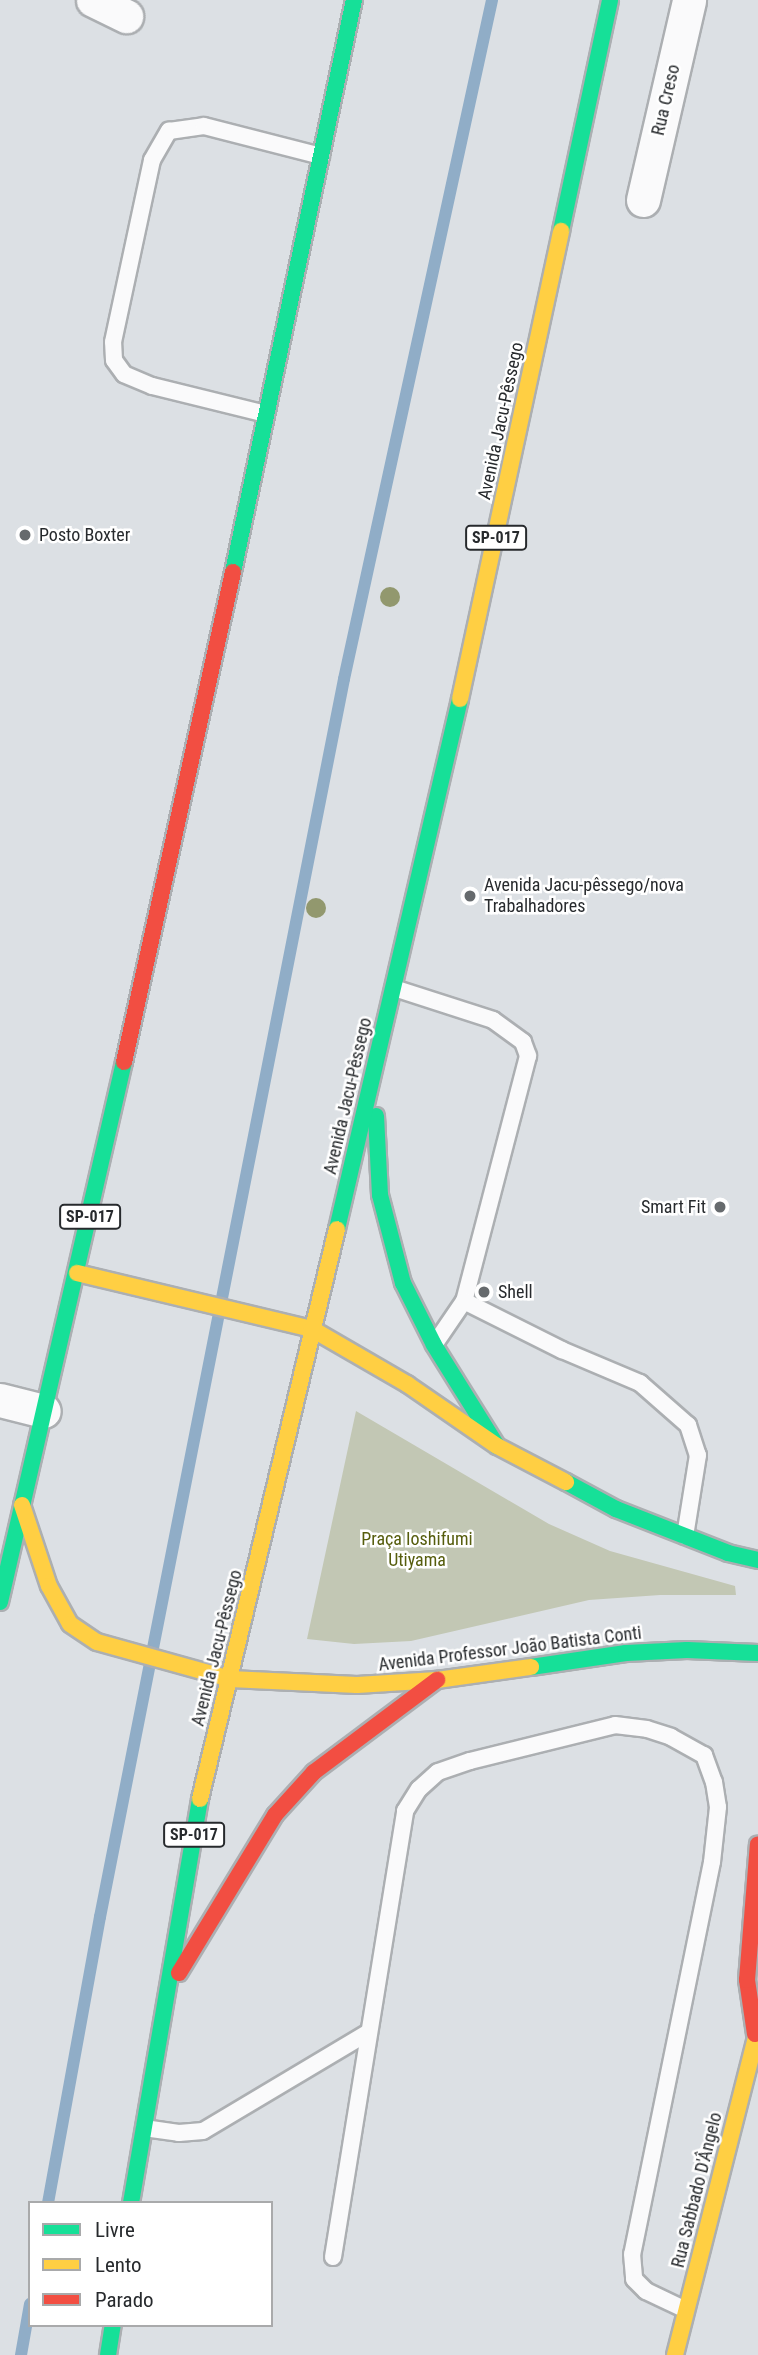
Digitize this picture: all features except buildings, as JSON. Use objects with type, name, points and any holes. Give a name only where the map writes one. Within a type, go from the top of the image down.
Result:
[{"type":"main road","name":"SP-017","points":[[0,1602],[77,1273],[354,0]]},
{"type":"main road","name":"Avenida Jacu-Pêssego","points":[[131,2201],[200,1799],[394,988],[479,614],[610,0]]},
{"type":"main road","points":[[374,1074],[380,1195],[403,1283],[435,1345],[497,1446]]},
{"type":"main road","points":[[77,1273],[312,1329],[407,1384],[497,1446],[616,1509],[758,1560]]},
{"type":"main road","name":"Avenida Professor João Batista Conti","points":[[22,1506],[41,1566],[57,1602],[71,1624],[97,1642],[230,1679],[357,1685],[437,1680],[626,1653],[687,1650],[758,1653]]},
{"type":"main road","points":[[167,1993],[275,1815],[325,1763],[437,1680]]},
{"type":"main road","name":"Rua Sabbado D'Ângelo","points":[[675,2355],[757,2032],[747,1980],[758,1844]]},
{"type":"main road","points":[[108,2355],[113,2327]]},
{"type":"street","points":[[93,0],[126,16]]},
{"type":"street","name":"Rua Creso","points":[[643,200],[689,0]]},
{"type":"street","points":[[0,1400],[44,1411]]},
{"type":"lane","points":[[266,414],[152,386],[124,374],[114,360],[113,342],[152,160],[169,131],[204,126],[321,156]]},
{"type":"lane","points":[[394,988],[493,1020],[523,1042],[528,1056],[464,1301],[435,1345]]},
{"type":"lane","points":[[464,1301],[562,1350],[640,1383],[688,1425],[698,1455],[685,1536]]},
{"type":"lane","points":[[333,2256],[405,1811],[419,1789],[438,1772],[470,1761],[615,1725],[646,1728],[671,1737],[704,1755],[714,1782],[718,1807],[712,1862],[632,2254],[634,2279],[646,2291],[686,2310]]},
{"type":"lane","points":[[144,2128],[179,2133],[203,2131],[369,2032]]},
{"type":"green space","name":"Praça Ioshifumi Utiyama","points":[[356,1411],[549,1524],[610,1551],[735,1586],[736,1595],[660,1595],[589,1600],[411,1641],[354,1644],[307,1639]]},
{"type":"waterway","points":[[48,2201],[100,1917],[344,679],[492,0]]},
{"type":"waterway","points":[[21,2355],[28,2315]]},
{"type":"traffic: fast","points":[[233,572],[354,0]]},
{"type":"traffic: fast","points":[[561,231],[610,0]]},
{"type":"traffic: fast","points":[[337,1229],[460,699]]},
{"type":"traffic: fast","points":[[0,1602],[124,1062]]},
{"type":"traffic: fast","points":[[376,1116],[380,1195],[403,1283],[434,1345],[497,1446]]},
{"type":"traffic: fast","points":[[566,1482],[616,1509],[728,1553],[758,1560]]},
{"type":"traffic: fast","points":[[531,1667],[626,1653],[687,1650],[758,1653]]},
{"type":"traffic: fast","points":[[131,2201],[200,1799]]},
{"type":"traffic: fast","points":[[108,2355],[113,2327]]},
{"type":"traffic: slow","points":[[460,699],[561,231]]},
{"type":"traffic: slow","points":[[200,1799],[337,1229]]},
{"type":"traffic: slow","points":[[77,1273],[312,1329],[407,1384],[497,1446],[566,1482]]},
{"type":"traffic: slow","points":[[22,1505],[49,1586],[70,1624],[97,1642],[230,1679],[357,1685],[437,1680],[531,1667]]},
{"type":"traffic: slow","points":[[675,2355],[758,2029]]},
{"type":"traffic: jam","points":[[124,1062],[233,572]]},
{"type":"traffic: jam","points":[[179,1973],[275,1815],[314,1772],[437,1680]]},
{"type":"traffic: jam","points":[[755,2034],[747,1980],[758,1844]]},
{"type":"place","name":"Posto Boxter","points":[[25,535]]},
{"type":"place","name":"Avenida Jacu-pêssego/nova Trabalhadores","points":[[470,896]]},
{"type":"place","name":"Smart Fit","points":[[720,1207]]},
{"type":"place","name":"Shell","points":[[484,1292]]}]
